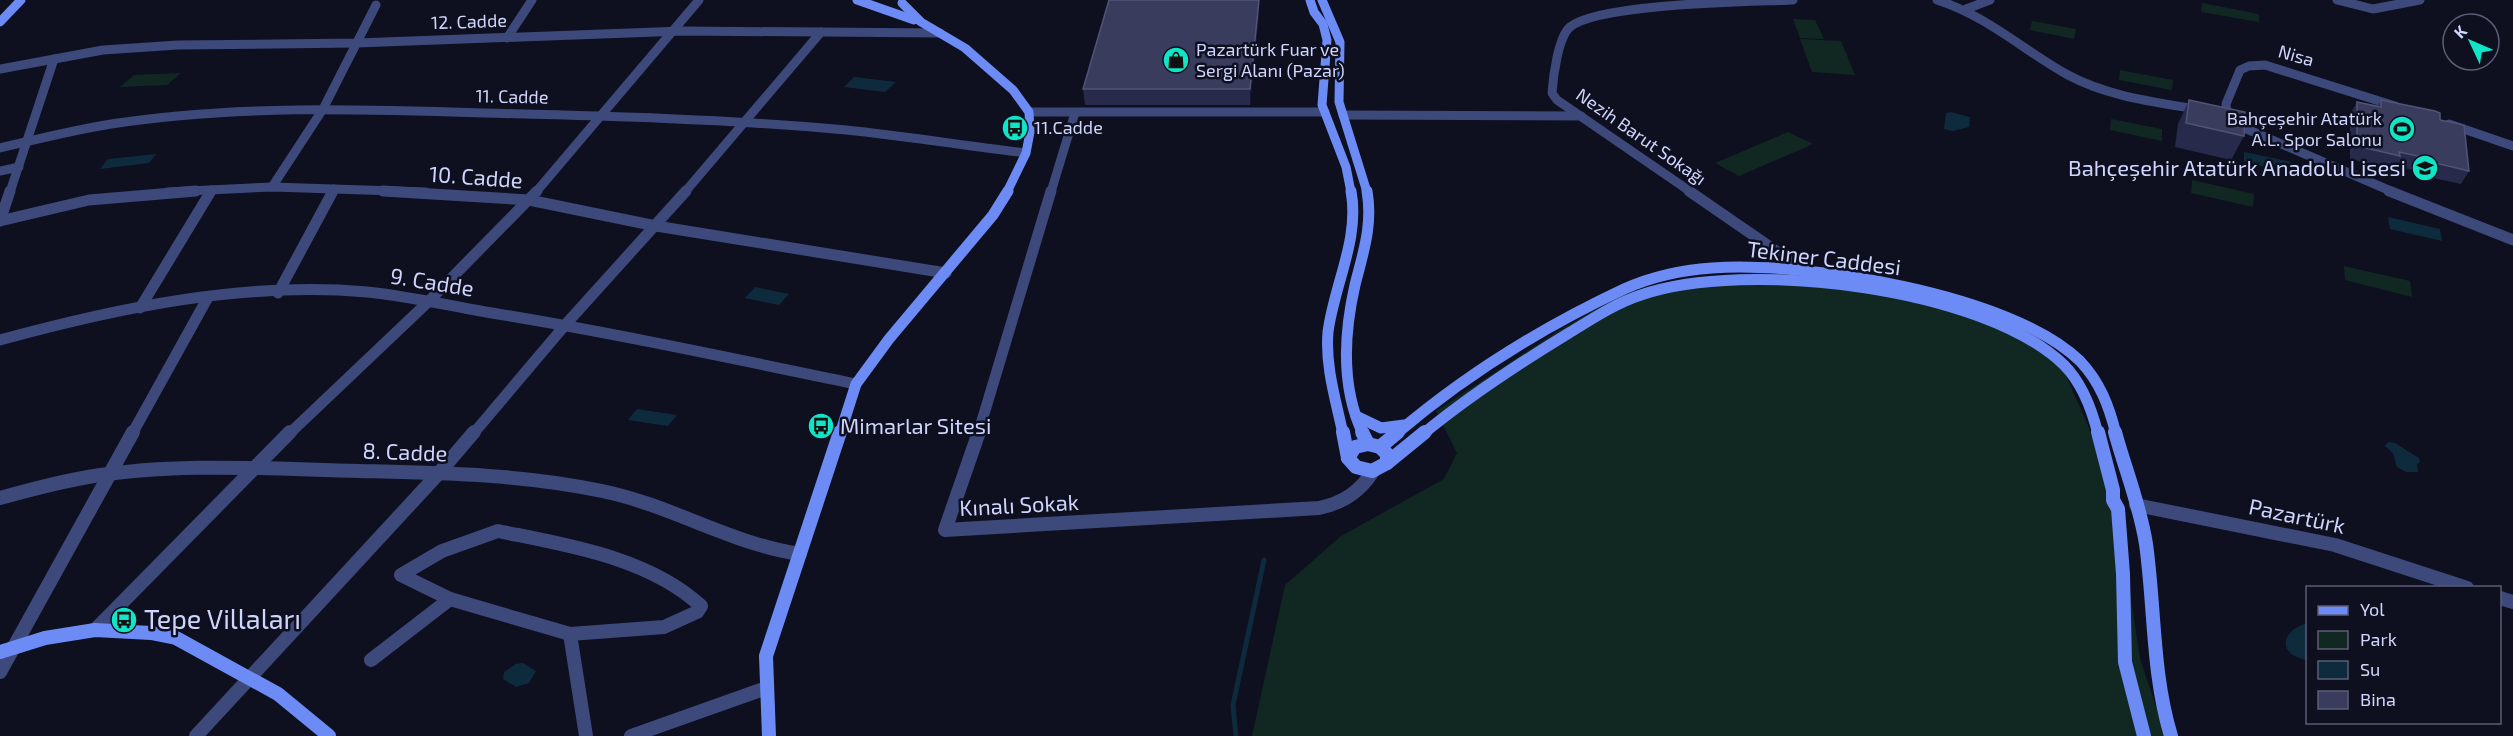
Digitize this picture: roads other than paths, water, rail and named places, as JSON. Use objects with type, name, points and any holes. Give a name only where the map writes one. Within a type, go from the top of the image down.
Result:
[{"type":"street","points":[[0,22],[21,0]]},
{"type":"street","points":[[507,38],[532,0]]},
{"type":"street","points":[[95,630],[325,397],[428,302],[529,200],[603,116],[699,0]]},
{"type":"street","points":[[857,0],[888,8],[904,1],[921,22]]},
{"type":"street","points":[[1310,0],[1311,6],[1323,24],[1327,40],[1322,98],[1346,167],[1352,197],[1351,241],[1334,297],[1328,336],[1329,368],[1348,458],[1354,467],[1373,471]]},
{"type":"street","points":[[1323,0],[1335,22],[1340,42],[1338,99],[1363,169],[1369,205],[1367,241],[1350,304],[1346,341],[1347,364],[1356,416],[1374,446],[1387,454],[1387,463]]},
{"type":"street","name":"Nezih Barut Sokağı","points":[[1793,0],[1632,11],[1577,23],[1565,32],[1552,93],[1557,100],[1808,273]]},
{"type":"street","points":[[1937,0],[1966,9],[2046,62],[2086,84],[2136,99],[2227,115],[2242,127],[2258,134],[2438,212],[2513,240]]},
{"type":"street","points":[[1966,9],[1990,0]]},
{"type":"street","points":[[2337,0],[2373,9],[2420,0]]},
{"type":"street","points":[[272,187],[323,109],[376,4]]},
{"type":"street","points":[[769,736],[766,656],[856,384],[889,339],[993,215],[1014,181],[1026,153],[1030,132],[1029,112],[1013,90],[965,48],[921,22],[872,4]]},
{"type":"street","name":"12. Cadde","points":[[0,69],[103,50],[178,45],[357,43],[675,31],[940,33]]},
{"type":"street","points":[[196,736],[439,473],[566,324],[656,226],[821,32]]},
{"type":"street","points":[[0,221],[54,59]]},
{"type":"street","name":"Nisa","points":[[2227,115],[2226,104],[2240,70],[2265,64],[2400,108]]},
{"type":"street","name":"11. Cadde","points":[[0,148],[84,129],[153,120],[268,110],[323,109],[603,116],[822,128],[1026,153]]},
{"type":"street","points":[[1029,112],[1325,112]]},
{"type":"street","name":"Kınalı Sokak","points":[[1074,112],[969,464],[945,531],[1319,508],[1342,502],[1351,496],[1368,480],[1373,471]]},
{"type":"street","points":[[1342,115],[1581,116]]},
{"type":"street","points":[[2434,119],[2513,146]]},
{"type":"street","points":[[0,171],[19,167]]},
{"type":"street","name":"10. Cadde","points":[[0,221],[89,200],[212,190],[272,187],[441,193],[529,200],[656,226],[946,273]]},
{"type":"street","points":[[278,293],[334,189]]},
{"type":"street","points":[[140,308],[212,190]]},
{"type":"street","name":"Tekiner Caddesi","points":[[1348,458],[1351,450],[1374,446],[1408,423],[1461,381],[1488,364],[1628,287],[1656,278],[1690,271],[1745,268],[1808,273],[1941,296],[2016,320],[2052,340],[2085,366],[2105,396],[2146,545],[2154,666],[2159,696],[2171,736]]},
{"type":"street","points":[[1808,273],[1822,285]]},
{"type":"street","name":"Tekiner Caddesi","points":[[1373,471],[1387,463],[1495,378],[1598,316],[1640,295],[1668,286],[1718,280],[1753,279],[1822,285],[1877,292],[1943,306],[2001,325],[2043,347],[2062,363],[2084,392],[2118,509],[2121,530],[2125,662],[2144,736]]},
{"type":"street","name":"9. Cadde","points":[[0,340],[54,324],[140,308],[278,293],[357,291],[566,324],[856,384]]},
{"type":"street","points":[[0,672],[207,299]]},
{"type":"street","points":[[1356,416],[1381,428],[1408,423]]},
{"type":"street","name":"8. Cadde","points":[[0,498],[60,481],[110,472],[168,468],[439,473],[600,490],[655,505],[764,549],[800,554]]},
{"type":"street","name":"Pazartürk","points":[[2113,495],[2335,544],[2462,586]]},
{"type":"street","points":[[498,531],[573,546],[652,574],[692,594],[701,606],[697,612],[664,627],[570,634],[450,599],[400,575],[442,551],[498,531]]},
{"type":"street","points":[[372,660],[450,599]]},
{"type":"street","points":[[0,652],[45,638],[95,630],[131,631],[176,638],[278,694],[329,736]]},
{"type":"street","points":[[570,634],[586,736]]},
{"type":"street","points":[[631,736],[766,688]]},
{"type":"water","points":[[854,77],[896,82],[885,92],[844,87]]},
{"type":"water","points":[[1951,112],[1970,117],[1969,127],[1953,131],[1944,129],[1946,113]]},
{"type":"water","points":[[2244,152],[2291,162],[2291,173],[2244,162]]},
{"type":"water","points":[[156,154],[149,163],[100,169],[108,159]]},
{"type":"water","points":[[2388,217],[2440,229],[2442,241],[2390,229]]},
{"type":"water","points":[[755,287],[789,294],[779,305],[745,298]]},
{"type":"water","points":[[637,409],[677,415],[668,426],[628,420]]},
{"type":"water","points":[[2388,442],[2395,443],[2419,458],[2418,472],[2406,472],[2397,467],[2393,453],[2385,446]]},
{"type":"water","points":[[2306,624],[2306,660],[2297,657],[2287,648],[2287,637],[2298,627]]},
{"type":"water","points":[[523,663],[536,671],[529,683],[516,687],[503,679],[504,672],[516,664]]},
{"type":"waterway","points":[[1236,736],[1233,705],[1264,560]]},
{"type":"place","name":"Pazartürk Fuar ve Sergi Alanı (Pazar)","points":[[1176,60]]},
{"type":"place","name":"11.Cadde","points":[[1015,128]]},
{"type":"place","name":"Bahçeşehir Atatürk A.L. Spor Salonu","points":[[2402,129]]},
{"type":"place","name":"Bahçeşehir Atatürk Anadolu Lisesi","points":[[2425,168]]},
{"type":"place","name":"Mimarlar Sitesi","points":[[821,426]]},
{"type":"place","name":"Tepe Villaları","points":[[124,620]]}]
